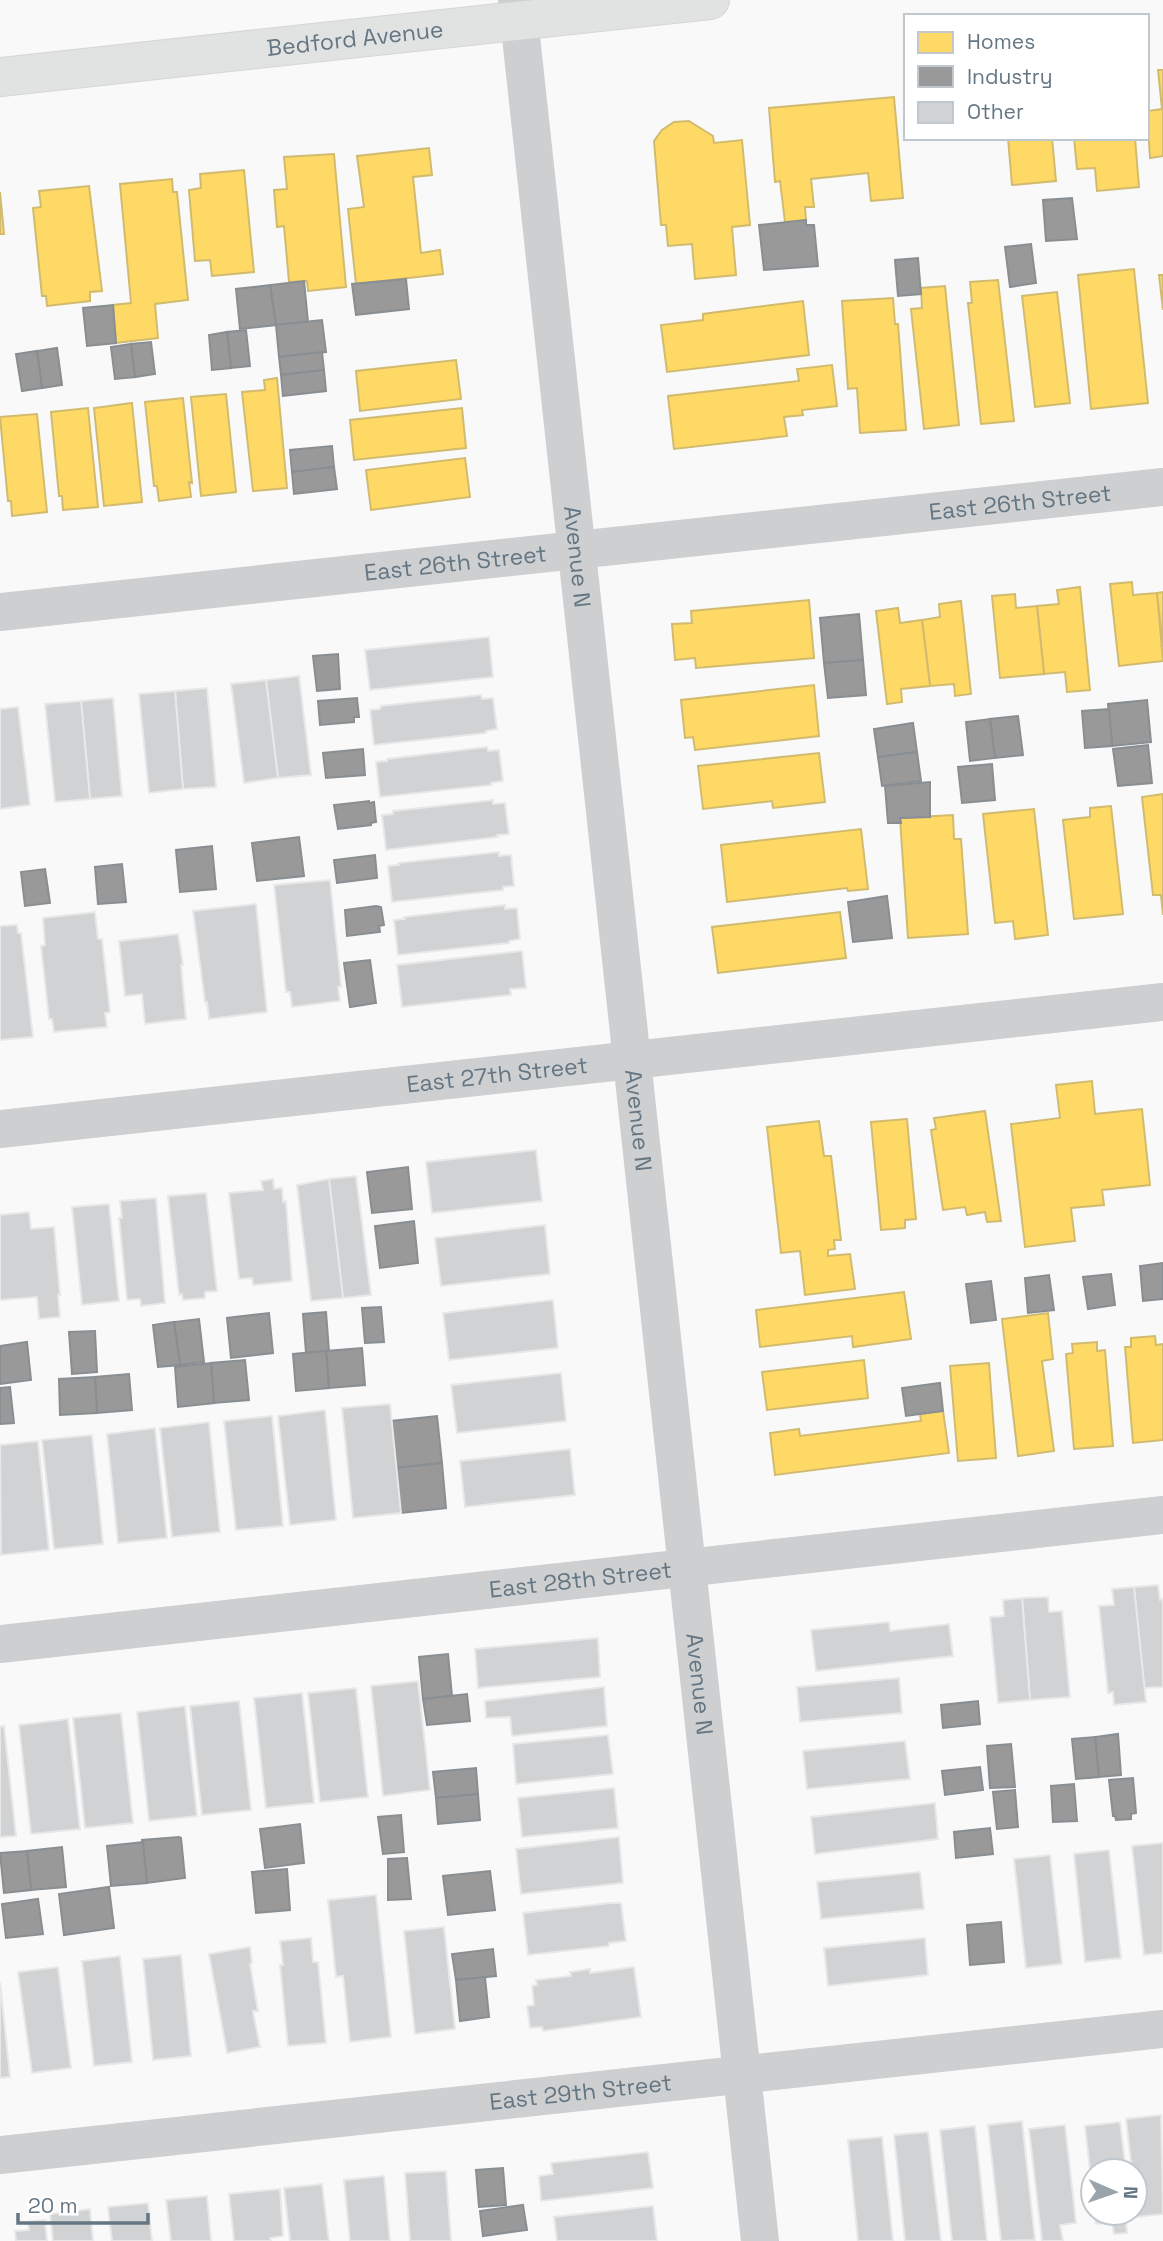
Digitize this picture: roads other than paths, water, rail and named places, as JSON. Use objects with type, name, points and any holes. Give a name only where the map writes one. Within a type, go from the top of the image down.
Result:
[{"type":"main road","name":"Bedford Avenue","points":[[0,77],[518,10],[710,0]]},
{"type":"street","name":"Avenue N","points":[[518,10],[761,2241]]},
{"type":"street","name":"East 26th Street","points":[[0,612],[1163,487]]},
{"type":"street","name":"East 27th Street","points":[[0,1129],[1163,1002]]},
{"type":"street","name":"East 28th Street","points":[[0,1644],[1163,1515]]},
{"type":"street","name":"East 29th Street","points":[[0,2155],[1163,2029]]}]
